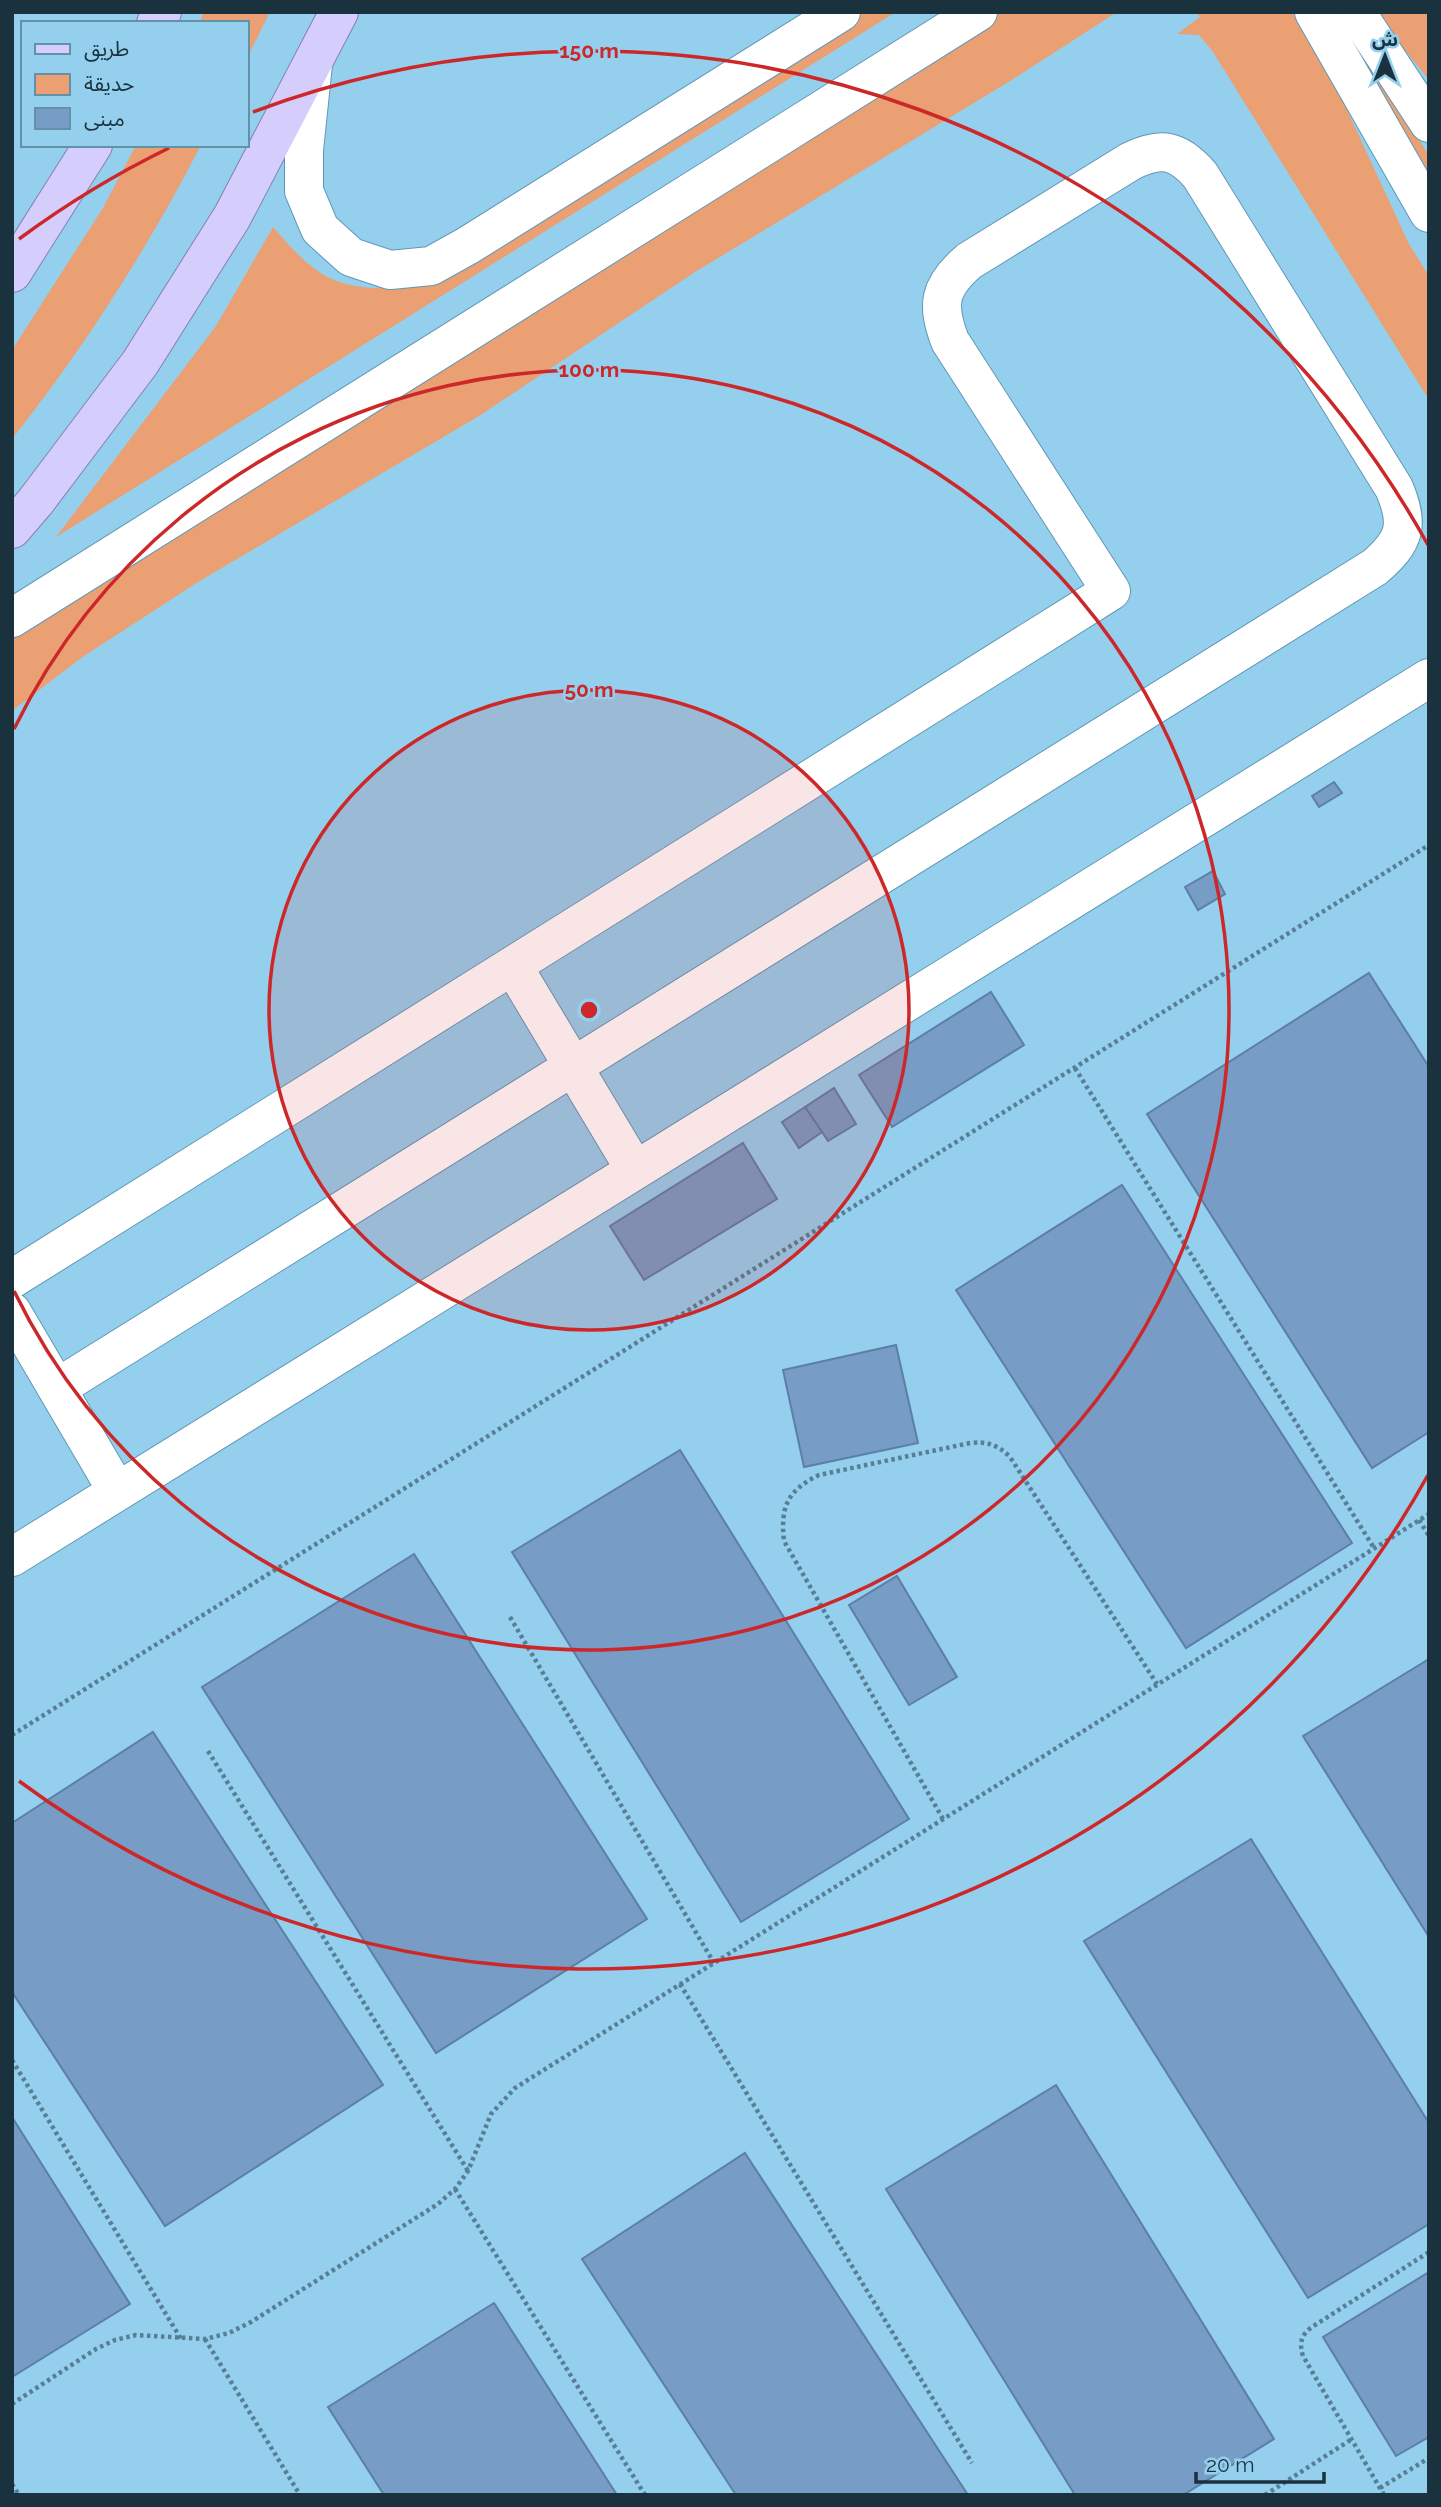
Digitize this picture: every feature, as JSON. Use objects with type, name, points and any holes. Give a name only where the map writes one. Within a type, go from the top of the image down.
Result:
[{"type":"main road","points":[[12,529],[140,363],[232,217],[339,12]]},
{"type":"main road","points":[[12,273],[92,147]]},
{"type":"street","points":[[313,64],[304,150],[304,191],[320,229],[351,257],[390,270],[431,266],[841,12]]},
{"type":"street","points":[[12,618],[978,12]]},
{"type":"street","points":[[1314,12],[1429,213]]},
{"type":"street","points":[[1356,12],[1429,123]]},
{"type":"street","points":[[12,1279],[1111,592],[950,341],[942,320],[943,297],[952,276],[969,261],[1131,161],[1149,153],[1169,152],[1187,160],[1200,175],[1394,488],[1403,509],[1403,532],[1392,552],[1375,567],[57,1388]]},
{"type":"street","points":[[12,1556],[1429,678]]},
{"type":"street","points":[[513,966],[635,1170]]},
{"type":"street","points":[[12,1312],[117,1491]]},
{"type":"path","points":[[12,1735],[1429,845]]},
{"type":"path","points":[[1075,1068],[1374,1548]]},
{"type":"path","points":[[943,1819],[784,1541],[782,1520],[787,1500],[800,1484],[819,1475],[970,1443],[981,1442],[1002,1449],[1010,1457],[1157,1684]]},
{"type":"path","points":[[12,2404],[96,2349],[116,2340],[136,2335],[205,2339],[229,2333],[251,2322],[438,2204],[455,2189],[468,2171],[491,2114],[515,2088],[1429,1514]]},
{"type":"path","points":[[1419,1520],[1429,1536]]},
{"type":"path","points":[[510,1618],[714,1962]]},
{"type":"path","points":[[208,1751],[468,2171]]},
{"type":"path","points":[[680,1984],[972,2463]]},
{"type":"path","points":[[12,2060],[181,2339]]},
{"type":"path","points":[[455,2189],[645,2495]]},
{"type":"path","points":[[1384,2495],[1303,2356],[1301,2339],[1305,2332],[1429,2252]]},
{"type":"path","points":[[205,2339],[300,2495]]},
{"type":"path","points":[[1265,2495],[1352,2439]]},
{"type":"path","points":[[1380,2488],[1429,2458]]},
{"type":"path","points":[[12,2484],[19,2495]]},
{"type":"green space","points":[[204,12],[270,12],[248,56],[248,21],[200,21]]},
{"type":"green space","points":[[849,12],[896,12],[56,537],[216,326],[273,227],[304,260],[332,279],[366,287],[411,287]]},
{"type":"green space","points":[[993,12],[1117,12],[1015,78],[695,272],[479,416],[198,582],[81,658],[12,711],[12,632]]},
{"type":"green space","points":[[1196,12],[1292,12],[1335,84],[1409,244],[1429,276],[1429,400],[1213,52],[1199,35],[1177,34],[1200,17]]},
{"type":"green space","points":[[1326,12],[1340,12],[1429,156],[1429,177]]},
{"type":"green space","points":[[1374,12],[1429,12],[1429,80]]},
{"type":"green space","points":[[135,147],[200,147],[114,296],[12,439],[12,350],[103,208]]},
{"type":"building","points":[[1334,782],[1342,793],[1319,807],[1312,796]]},
{"type":"building","points":[[1213,871],[1225,894],[1198,910],[1185,887]]},
{"type":"building","points":[[1369,973],[1429,1067],[1429,1432],[1372,1468],[1147,1114]]},
{"type":"building","points":[[991,992],[1024,1045],[892,1127],[859,1075]]},
{"type":"building","points":[[834,1088],[856,1124],[828,1141],[805,1107]]},
{"type":"building","points":[[805,1107],[822,1132],[799,1148],[782,1122]]},
{"type":"building","points":[[743,1143],[777,1199],[644,1280],[610,1226]]},
{"type":"building","points":[[1122,1185],[1352,1543],[1186,1648],[956,1290]]},
{"type":"building","points":[[896,1345],[918,1443],[804,1467],[783,1370]]},
{"type":"building","points":[[680,1450],[909,1819],[741,1922],[512,1552]]},
{"type":"building","points":[[414,1554],[647,1919],[436,2053],[202,1687]]},
{"type":"building","points":[[897,1576],[957,1677],[909,1705],[849,1605]]},
{"type":"building","points":[[1429,1659],[1429,1937],[1303,1736]]},
{"type":"building","points":[[153,1732],[383,2085],[165,2226],[12,1992],[12,1823]]},
{"type":"building","points":[[1251,1839],[1429,2123],[1429,2224],[1308,2298],[1084,1941]]},
{"type":"building","points":[[1056,2085],[1274,2439],[1183,2495],[1075,2495],[886,2189]]},
{"type":"building","points":[[12,2117],[130,2304],[12,2377]]},
{"type":"building","points":[[745,2153],[968,2495],[736,2495],[582,2259]]},
{"type":"building","points":[[1429,2272],[1429,2437],[1396,2456],[1323,2337]]},
{"type":"building","points":[[494,2303],[617,2495],[384,2495],[328,2407]]}]
